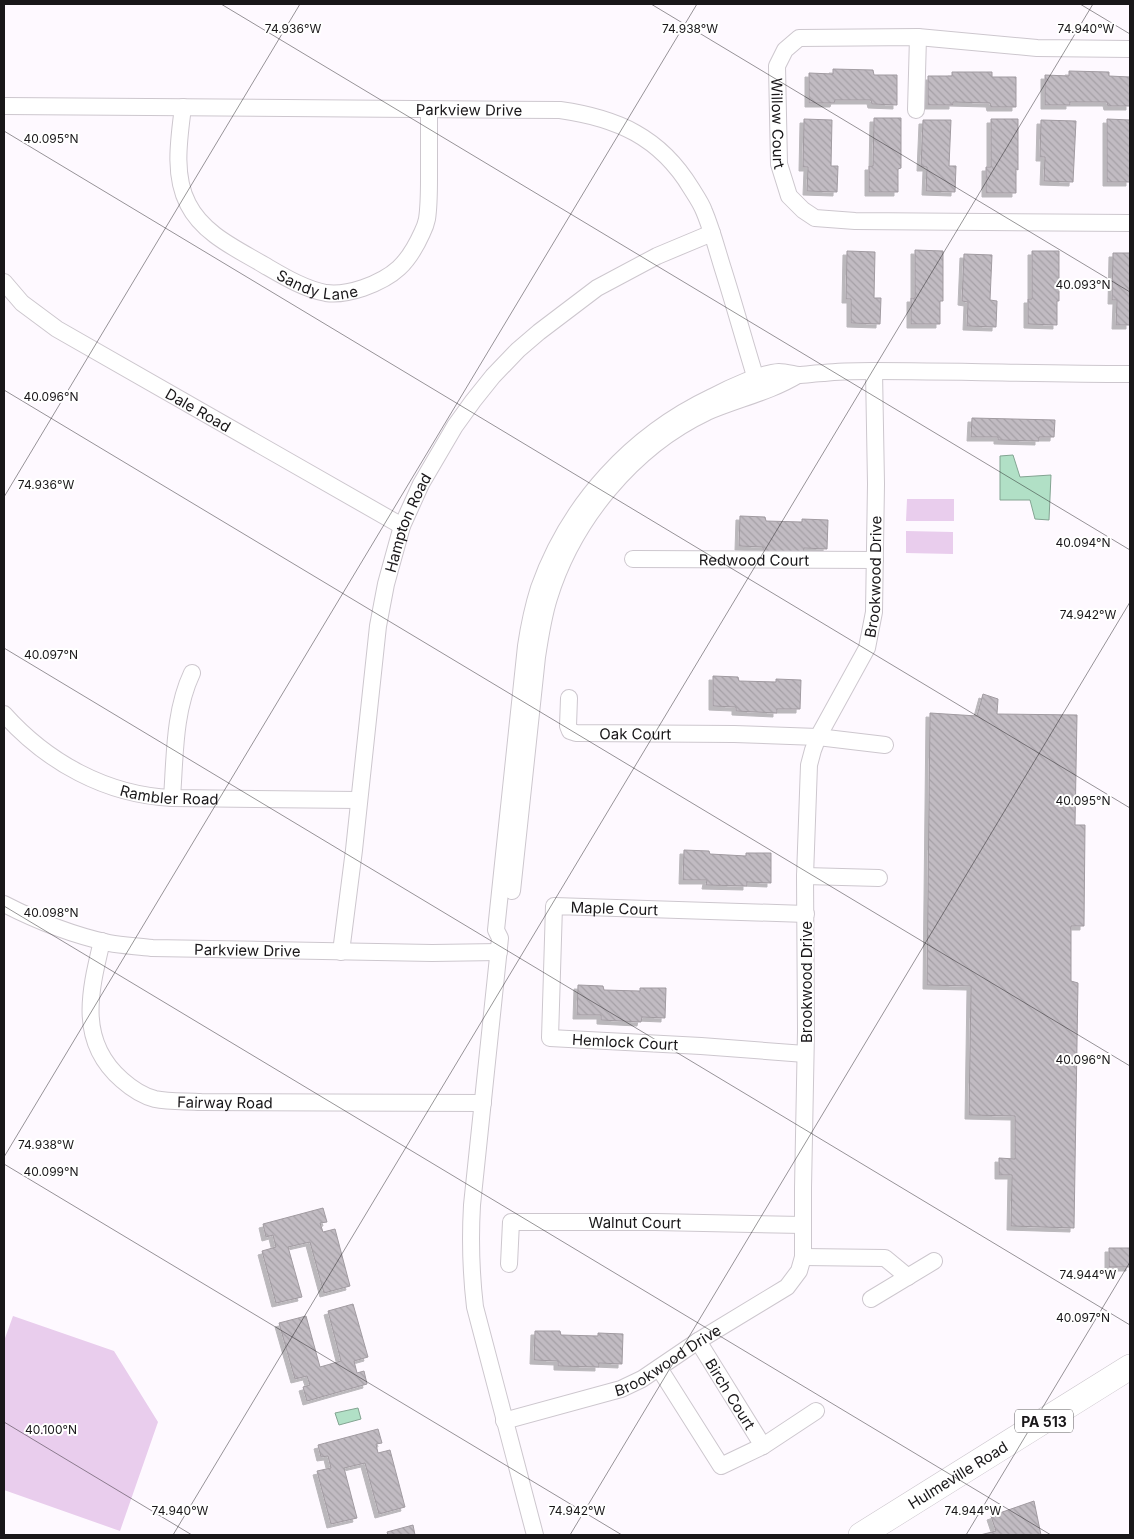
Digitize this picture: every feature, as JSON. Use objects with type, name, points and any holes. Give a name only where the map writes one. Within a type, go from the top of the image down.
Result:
[{"type":"main road","name":"Hulmeville Road","points":[[861,1535],[1130,1367]]},
{"type":"street","name":"Willow Court","points":[[1130,49],[1037,48],[918,37],[799,38],[785,50],[777,66],[779,164],[789,196],[803,210],[815,218],[855,222],[1130,223]]},
{"type":"street","points":[[916,110],[918,37]]},
{"type":"street","name":"Parkview Drive","points":[[4,106],[560,110],[588,114],[609,120],[647,140],[671,160],[681,171],[704,209],[758,385]]},
{"type":"street","name":"Sandy Lane","points":[[182,107],[178,147],[182,189],[190,208],[202,224],[215,235],[287,278],[309,288],[338,294],[352,292],[384,280],[410,256],[416,245],[427,221],[429,109]]},
{"type":"street","name":"Hampton Road","points":[[341,952],[378,626],[386,584],[402,526],[421,484],[455,426],[473,401],[493,376],[518,350],[597,288],[657,256],[712,233]]},
{"type":"street","name":"Dale Road","points":[[4,282],[22,303],[57,329],[402,526]]},
{"type":"street","points":[[534,1535],[479,1324],[471,1274],[470,1244],[472,1205],[500,944],[496,930],[526,646],[532,611],[550,561],[583,503],[613,468],[643,439],[695,405],[737,384],[758,385],[779,372],[798,375],[874,371],[1130,374]]},
{"type":"street","name":"Brookwood Drive","points":[[504,1421],[621,1389],[642,1380],[787,1286],[800,1271],[803,1257],[805,876],[809,765],[812,750],[818,737],[867,648],[874,612],[876,484],[874,371]]},
{"type":"street","name":"Redwood Court","points":[[632,559],[875,560]]},
{"type":"street","points":[[172,798],[179,716],[186,686],[192,673]]},
{"type":"street","name":"Oak Court","points":[[569,698],[568,726],[570,731],[576,733],[734,734],[818,737]]},
{"type":"street","name":"Rambler Road","points":[[4,714],[18,730],[54,759],[90,779],[115,788],[145,795],[172,798],[359,800]]},
{"type":"street","points":[[818,737],[885,745]]},
{"type":"street","points":[[805,876],[879,878]]},
{"type":"street","name":"Parkview Drive","points":[[4,904],[41,922],[102,941],[152,948],[432,953],[500,944]]},
{"type":"street","name":"Maple Court","points":[[550,1038],[554,906],[806,914]]},
{"type":"street","name":"Fairway Road","points":[[102,941],[93,977],[90,1001],[95,1043],[102,1057],[115,1074],[128,1085],[155,1099],[201,1102],[483,1103]]},
{"type":"street","name":"Hemlock Court","points":[[550,1038],[805,1054]]},
{"type":"street","name":"Walnut Court","points":[[509,1264],[510,1222],[803,1225]]},
{"type":"street","points":[[803,1257],[885,1258],[908,1277]]},
{"type":"street","points":[[870,1299],[934,1261]]},
{"type":"street","name":"Birch Court","points":[[698,1342],[763,1446]]},
{"type":"street","points":[[659,1368],[720,1466],[763,1446],[816,1411]]},
{"type":"shaded area","points":[[1013,455],[1020,477],[1051,475],[1049,520],[1035,519],[1030,500],[1000,500],[1000,456]]},
{"type":"shaded area","points":[[907,499],[954,499],[954,521],[906,521]]},
{"type":"shaded area","points":[[906,531],[953,532],[953,554],[906,553]]},
{"type":"shaded area","points":[[13,1316],[114,1351],[158,1422],[120,1531],[4,1490],[4,1341]]},
{"type":"shaded area","points":[[358,1408],[361,1419],[339,1425],[335,1413]]},
{"type":"building","points":[[833,69],[873,70],[874,75],[897,75],[897,105],[872,104],[871,100],[835,100],[834,103],[809,103],[809,73],[833,74]]},
{"type":"building","points":[[1069,71],[1109,72],[1109,76],[1130,77],[1130,106],[1108,106],[1107,102],[1070,102],[1070,105],[1045,105],[1045,75],[1069,76]]},
{"type":"building","points":[[952,72],[992,72],[992,77],[1016,77],[1016,107],[991,107],[990,103],[953,102],[953,105],[928,105],[928,76],[952,76]]},
{"type":"building","points":[[874,118],[901,118],[901,168],[898,169],[898,192],[869,192],[869,166],[873,166]]},
{"type":"building","points":[[804,119],[832,120],[831,166],[838,166],[837,192],[807,191],[808,167],[803,167]]},
{"type":"building","points":[[991,119],[1018,119],[1016,193],[986,193],[986,167],[991,167]]},
{"type":"building","points":[[1107,119],[1130,120],[1130,182],[1107,182]]},
{"type":"building","points":[[923,120],[951,120],[949,166],[956,166],[955,192],[926,191],[927,167],[921,167]]},
{"type":"building","points":[[1041,120],[1076,121],[1073,182],[1044,181],[1045,157],[1040,157]]},
{"type":"building","points":[[915,250],[943,251],[943,301],[940,301],[940,324],[911,324],[911,298],[915,298]]},
{"type":"building","points":[[847,251],[875,252],[874,298],[881,298],[880,324],[851,323],[851,299],[846,299]]},
{"type":"building","points":[[1032,251],[1059,251],[1057,325],[1028,324],[1028,299],[1032,299]]},
{"type":"building","points":[[1113,253],[1130,253],[1130,325],[1116,325],[1117,300],[1112,300]]},
{"type":"building","points":[[964,254],[992,255],[990,300],[997,301],[996,327],[967,326],[968,302],[962,301]]},
{"type":"building","points":[[972,418],[1055,420],[1054,437],[1039,437],[1039,441],[998,440],[998,437],[971,437]]},
{"type":"building","points":[[740,516],[765,517],[766,521],[802,522],[802,519],[828,520],[827,549],[804,548],[804,553],[763,552],[763,547],[739,546]]},
{"type":"building","points":[[713,676],[738,677],[739,681],[776,682],[776,679],[801,680],[800,709],[777,709],[777,713],[736,711],[736,707],[713,706]]},
{"type":"building","points":[[983,694],[998,699],[997,714],[1077,715],[1075,825],[1085,825],[1084,926],[1071,926],[1071,981],[1078,983],[1074,1228],[1011,1226],[1012,1175],[999,1175],[999,1158],[1015,1159],[1015,1116],[969,1115],[971,986],[927,985],[930,713],[977,716]]},
{"type":"building","points":[[684,850],[746,856],[746,853],[771,853],[771,883],[747,882],[747,886],[706,885],[707,880],[683,880]]},
{"type":"building","points":[[578,985],[603,986],[604,990],[640,991],[640,988],[666,988],[665,1018],[642,1017],[641,1022],[601,1020],[601,1015],[577,1015]]},
{"type":"building","points":[[323,1208],[327,1222],[320,1223],[323,1232],[335,1229],[350,1286],[324,1293],[310,1242],[288,1247],[302,1297],[276,1303],[262,1251],[276,1247],[273,1235],[266,1237],[263,1224]]},
{"type":"building","points":[[1109,1248],[1130,1248],[1130,1267],[1109,1267]]},
{"type":"building","points":[[353,1304],[368,1357],[354,1361],[357,1373],[364,1371],[367,1384],[307,1401],[303,1387],[310,1385],[307,1376],[295,1379],[279,1323],[306,1316],[320,1367],[341,1361],[328,1311]]},
{"type":"building","points":[[535,1331],[560,1331],[561,1335],[598,1336],[598,1333],[623,1334],[622,1364],[599,1363],[599,1367],[558,1366],[558,1361],[534,1360]]},
{"type":"building","points":[[378,1429],[382,1443],[376,1444],[378,1453],[390,1450],[405,1507],[379,1514],[365,1463],[344,1468],[357,1518],[331,1524],[317,1471],[331,1468],[328,1456],[321,1457],[318,1445]]},
{"type":"building","points":[[1034,1501],[1041,1535],[980,1535],[996,1531],[991,1516]]},
{"type":"building","points":[[413,1525],[415,1535],[388,1535],[387,1532]]}]
